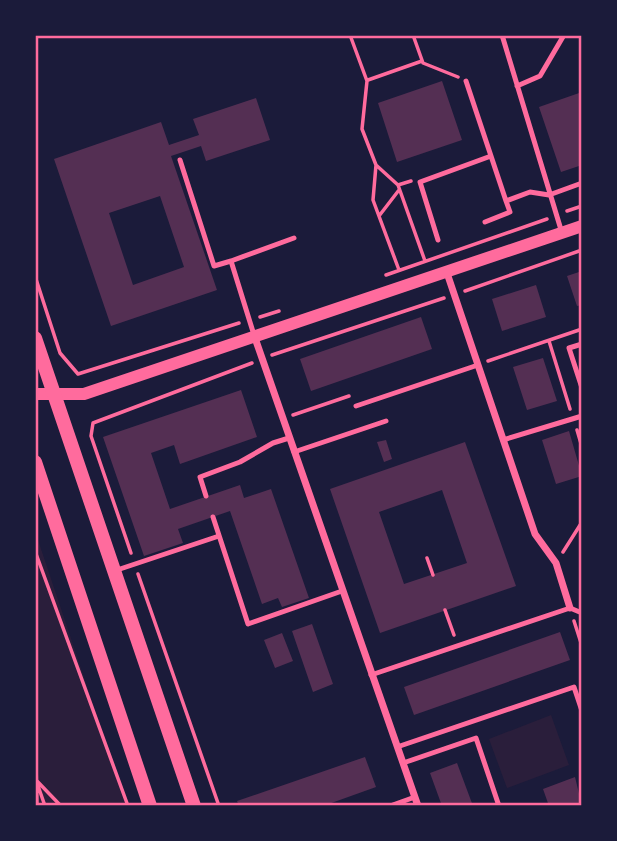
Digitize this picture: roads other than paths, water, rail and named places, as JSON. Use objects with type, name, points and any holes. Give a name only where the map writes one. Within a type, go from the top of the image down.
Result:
[{"type":"main road","points":[[35,338],[194,806]]},
{"type":"main road","points":[[35,462],[150,806]]},
{"type":"street","points":[[35,394],[83,394],[582,226]]},
{"type":"street","points":[[447,273],[535,534],[556,564],[570,608]]},
{"type":"street","points":[[255,338],[418,806]]},
{"type":"lane","points":[[502,35],[562,233]]},
{"type":"lane","points":[[517,86],[540,76],[564,35]]},
{"type":"lane","points":[[466,80],[510,212],[485,222]]},
{"type":"lane","points":[[438,240],[420,182],[491,156]]},
{"type":"lane","points":[[180,160],[214,266],[294,238]]},
{"type":"lane","points":[[506,201],[530,192],[549,195],[582,183]]},
{"type":"lane","points":[[231,261],[255,338]]},
{"type":"lane","points":[[582,344],[569,348],[582,388]]},
{"type":"lane","points":[[356,407],[478,365]]},
{"type":"lane","points":[[503,440],[582,416]]},
{"type":"lane","points":[[294,452],[386,421]]},
{"type":"lane","points":[[206,496],[200,477],[240,462],[273,443],[289,438]]},
{"type":"lane","points":[[213,517],[248,624],[342,591]]},
{"type":"lane","points":[[114,571],[219,536]]},
{"type":"lane","points":[[371,675],[570,608],[582,613]]},
{"type":"lane","points":[[397,747],[574,687],[582,711]]},
{"type":"lane","points":[[404,763],[476,738],[499,806]]},
{"type":"lane","points":[[390,806],[415,797]]}]
